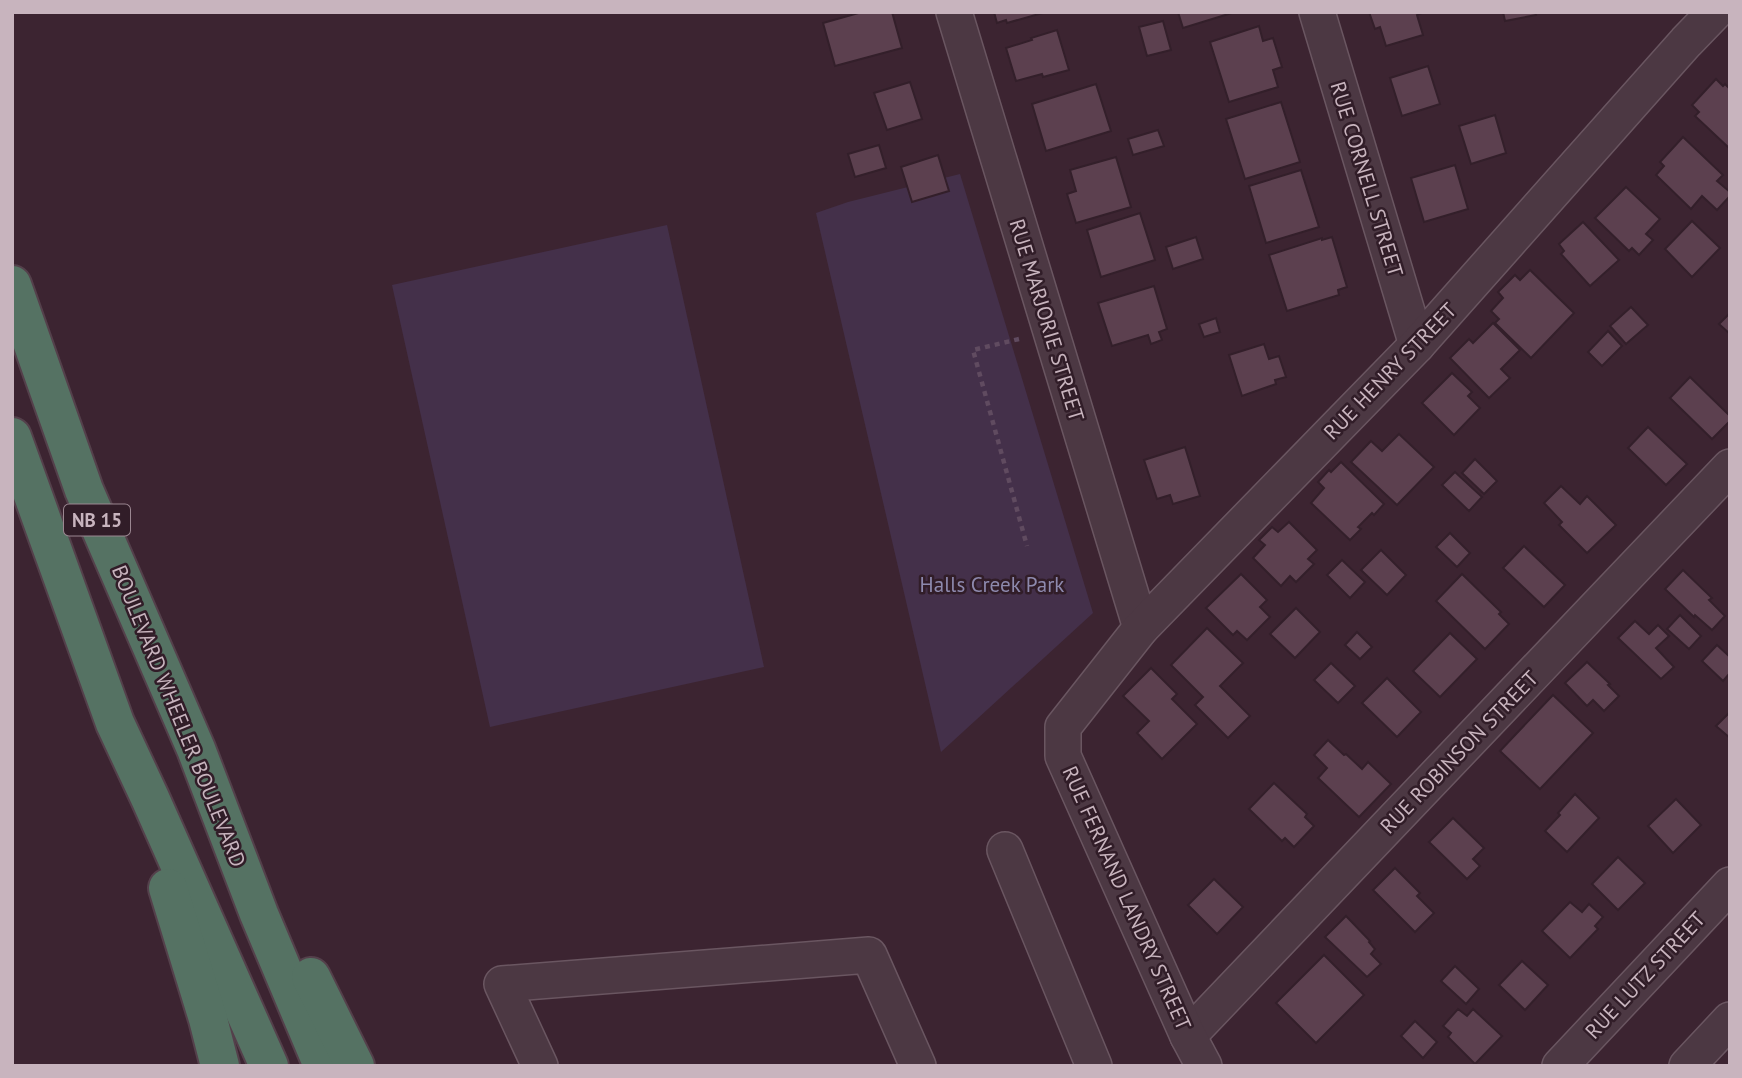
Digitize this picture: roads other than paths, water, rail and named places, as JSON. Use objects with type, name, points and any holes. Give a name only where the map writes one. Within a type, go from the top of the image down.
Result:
[{"type":"highway","name":"BOULEVARD WHEELER BOULEVARD","points":[[12,285],[85,489],[196,749],[323,1066]]},
{"type":"highway","name":"NB 15","points":[[12,437],[115,723],[269,1066]]},
{"type":"highway","points":[[115,723],[146,815],[220,1066]]},
{"type":"highway","points":[[196,749],[355,1066]]},
{"type":"street","name":"RUE MARJORIE STREET","points":[[954,12],[1141,628]]},
{"type":"street","name":"RUE CORNELL STREET","points":[[1317,12],[1417,345]]},
{"type":"street","name":"RUE HENRY STREET","points":[[1063,727],[1141,628],[1417,345],[1682,27],[1715,12]]},
{"type":"street","name":"RUE ROBINSON STREET","points":[[1196,1051],[1730,467]]},
{"type":"street","name":"RUE FERNAND LANDRY STREET","points":[[1063,727],[1063,756],[1196,1051]]},
{"type":"street","points":[[1005,850],[1094,1066]]},
{"type":"street","name":"RUE LUTZ STREET","points":[[1560,1066],[1730,885]]},
{"type":"street","points":[[540,1066],[502,984],[869,955],[918,1066]]},
{"type":"street","points":[[1688,1066],[1730,1020]]},
{"type":"park label","name":"Halls Creek Park","points":[[992,584]]}]
